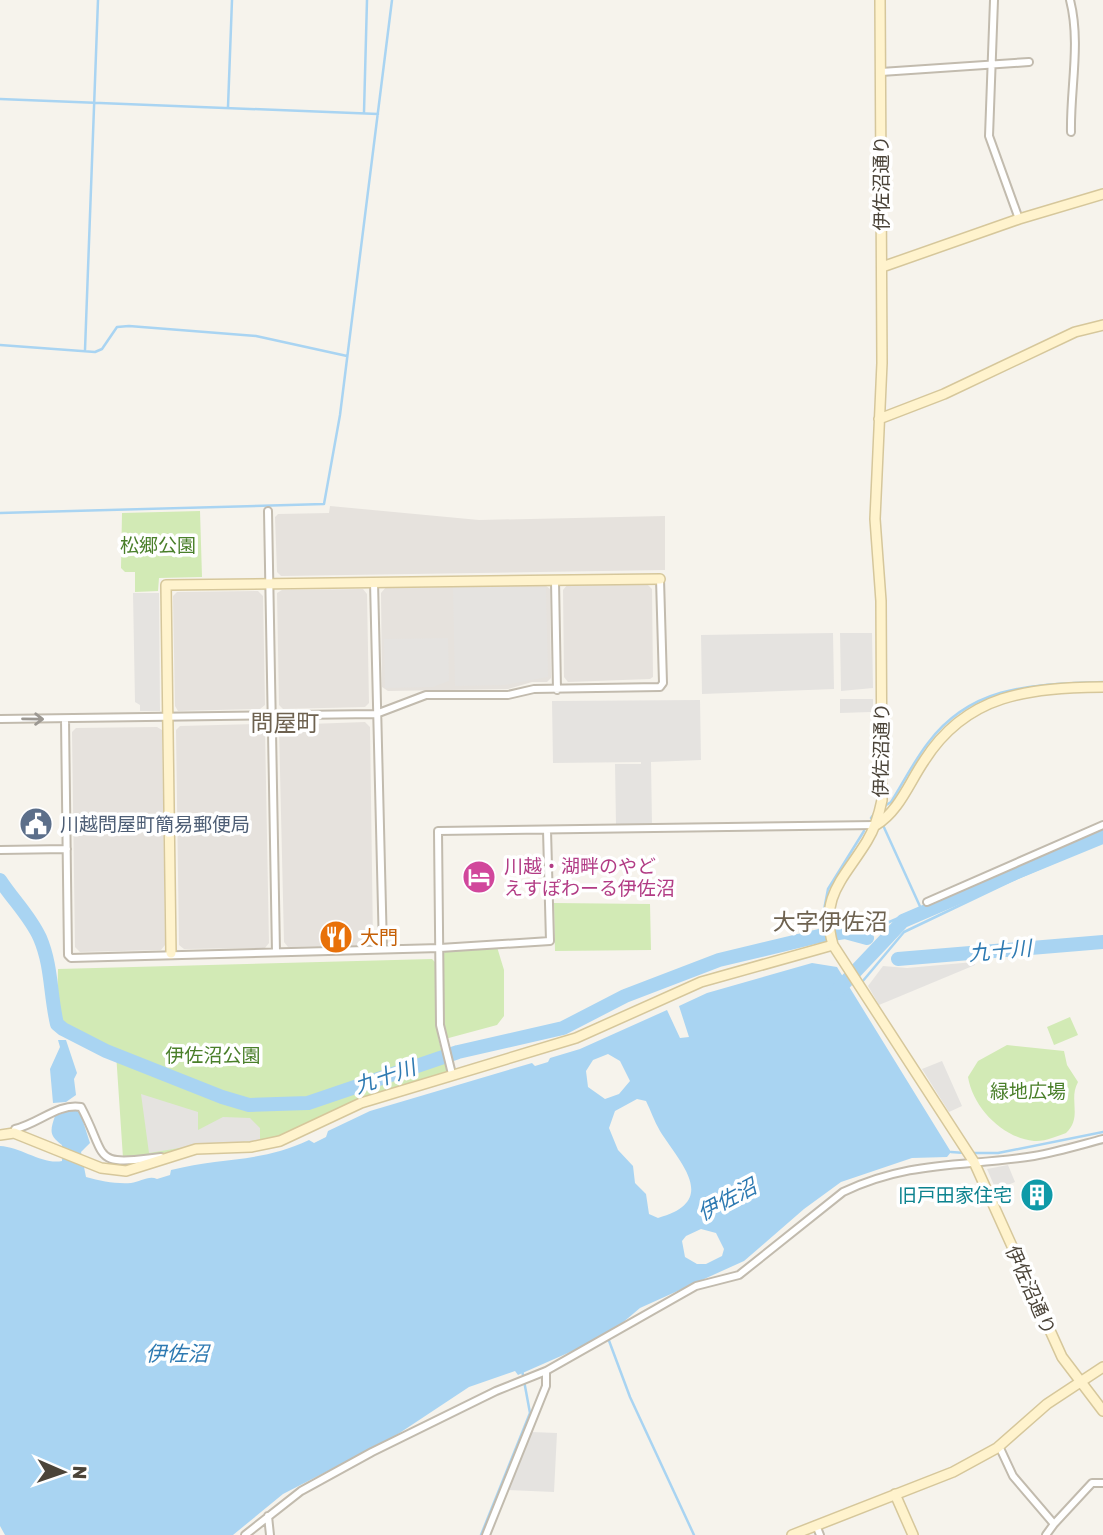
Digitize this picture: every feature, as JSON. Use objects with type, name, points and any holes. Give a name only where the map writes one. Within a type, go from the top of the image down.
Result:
[{"type":"street","name":"伊佐沼通り","points":[[880,0],[882,267],[876,519],[881,601],[882,800],[876,825],[839,880],[832,896],[828,926],[832,943],[974,1162],[1049,1332],[1078,1381],[1103,1411]]},
{"type":"street","points":[[994,0],[989,136],[1019,219]]},
{"type":"street","points":[[1070,0],[1075,61],[1070,96],[1072,132]]},
{"type":"street","points":[[881,72],[1028,62]]},
{"type":"street","points":[[882,267],[1019,219],[1103,194]]},
{"type":"street","points":[[879,419],[944,394],[1075,332],[1103,325]]},
{"type":"street","points":[[268,511],[276,953]]},
{"type":"street","points":[[0,719],[167,719],[376,714],[426,695],[508,695],[534,689],[660,687],[663,683],[660,579],[165,587],[167,719],[171,953]]},
{"type":"street","points":[[555,581],[557,690]]},
{"type":"street","points":[[374,582],[383,949]]},
{"type":"street","points":[[453,1074],[440,1025],[438,831],[876,825],[890,817],[936,742],[984,705],[1040,688],[1103,687]]},
{"type":"street","points":[[65,719],[71,958],[171,953],[440,948],[550,941],[547,830]]},
{"type":"street","points":[[927,902],[1103,825]]},
{"type":"street","points":[[0,850],[67,849]]},
{"type":"street","points":[[0,1135],[14,1133],[86,1163],[126,1171],[196,1149],[251,1147],[280,1141],[361,1102],[576,1038],[701,982],[832,943]]},
{"type":"street","points":[[14,1133],[15,1129],[42,1121],[57,1109],[75,1106],[81,1107],[99,1151],[105,1158],[141,1159],[180,1154]]},
{"type":"street","points":[[245,1535],[301,1491],[372,1452],[496,1391],[546,1371],[696,1286],[739,1275],[843,1192],[906,1168],[1035,1156],[1103,1139]]},
{"type":"street","points":[[792,1535],[953,1472],[999,1446],[1078,1381],[1103,1367]]},
{"type":"street","points":[[486,1535],[546,1386],[546,1371]]},
{"type":"street","points":[[999,1446],[1013,1476],[1054,1524]]},
{"type":"street","points":[[1046,1535],[1092,1483],[1103,1483]]},
{"type":"street","points":[[895,1494],[913,1535]]},
{"type":"street","points":[[268,1516],[270,1535]]},
{"type":"street","points":[[816,1525],[820,1535]]},
{"type":"shaded area","points":[[330,506],[479,520],[665,516],[665,570],[281,576],[277,572],[275,517],[278,514],[329,513]]},
{"type":"shaded area","points":[[647,584],[652,589],[653,677],[568,682],[564,677],[563,590],[567,585]]},
{"type":"shaded area","points":[[545,585],[550,589],[551,678],[547,682],[532,682],[508,689],[388,691],[382,687],[381,593],[386,587]]},
{"type":"shaded area","points":[[453,587],[546,588],[548,677],[505,685],[455,686]]},
{"type":"shaded area","points":[[363,589],[367,594],[369,703],[365,707],[283,709],[279,705],[277,593],[282,590]]},
{"type":"shaded area","points":[[258,591],[263,596],[265,705],[260,709],[178,711],[175,706],[173,596],[177,592]]},
{"type":"shaded area","points":[[133,593],[159,593],[160,711],[140,711],[140,705],[135,702]]},
{"type":"shaded area","points":[[833,633],[834,689],[702,694],[701,635]]},
{"type":"shaded area","points":[[840,633],[872,633],[873,688],[841,691]]},
{"type":"shaded area","points":[[448,638],[449,681],[433,687],[385,688],[384,639]]},
{"type":"shaded area","points":[[840,699],[873,699],[873,707],[871,712],[840,713]]},
{"type":"shaded area","points":[[700,700],[701,760],[651,762],[652,825],[616,825],[615,764],[641,762],[553,763],[552,701]]},
{"type":"shaded area","points":[[365,722],[370,727],[373,941],[369,945],[288,947],[284,942],[279,728],[282,725]]},
{"type":"shaded area","points":[[260,724],[265,729],[269,943],[265,948],[184,949],[179,945],[176,730],[180,726]]},
{"type":"shaded area","points":[[157,727],[162,730],[165,945],[161,950],[80,952],[75,947],[72,732],[76,728]]},
{"type":"shaded area","points":[[974,962],[975,965],[879,1005],[868,986],[883,966],[907,968]]},
{"type":"shaded area","points":[[942,1061],[962,1106],[949,1112],[922,1069]]},
{"type":"shaded area","points":[[141,1094],[198,1112],[198,1130],[223,1117],[250,1118],[260,1128],[260,1141],[204,1144],[149,1153]]},
{"type":"shaded area","points":[[1008,1165],[1015,1182],[996,1190],[987,1169]]},
{"type":"shaded area","points":[[531,1432],[557,1433],[554,1492],[507,1490]]},
{"type":"green space","name":"松郷公園","points":[[200,511],[202,577],[159,578],[158,591],[135,592],[135,572],[125,572],[121,568],[122,513]]},
{"type":"green space","points":[[554,903],[650,904],[651,950],[555,951]]},
{"type":"green space","points":[[497,947],[504,970],[504,1016],[497,1025],[445,1039],[442,955],[447,950]]},
{"type":"green space","name":"伊佐沼公園","points":[[432,959],[435,962],[438,1037],[447,1072],[370,1095],[283,1137],[249,1144],[123,1158],[116,1053],[79,1035],[60,1019],[57,1013],[58,969]]},
{"type":"green space","points":[[1070,1017],[1078,1035],[1054,1045],[1047,1027]]},
{"type":"green space","name":"緑地広場","points":[[1007,1045],[1064,1051],[1067,1065],[1078,1082],[1074,1095],[1074,1121],[1066,1133],[1042,1141],[1022,1139],[991,1120],[976,1100],[968,1077],[978,1061]]},
{"type":"water","name":"伊佐沼","points":[[812,963],[837,967],[951,1152],[947,1157],[912,1158],[841,1182],[804,1209],[744,1261],[640,1308],[621,1324],[586,1345],[518,1375],[515,1371],[469,1387],[392,1438],[283,1494],[233,1535],[5,1535],[0,1526],[0,1146],[55,1162],[62,1161],[62,1145],[53,1135],[52,1125],[55,1116],[74,1109],[80,1112],[90,1143],[81,1152],[86,1177],[119,1183],[157,1179],[170,1175],[171,1170],[274,1153],[309,1140],[314,1143],[326,1137],[328,1131],[370,1111],[532,1063],[535,1066],[548,1062],[550,1058],[580,1049],[667,1010],[680,1038],[689,1037],[679,1006],[707,993]],"holes":[[[608,1054],[620,1061],[630,1081],[619,1094],[605,1099],[588,1087],[586,1071],[593,1060]],[[637,1099],[646,1101],[658,1127],[690,1180],[691,1191],[687,1202],[677,1211],[658,1218],[649,1214],[646,1194],[635,1183],[633,1166],[618,1150],[609,1128],[615,1111]],[[701,1229],[716,1233],[724,1249],[722,1256],[706,1264],[697,1264],[685,1257],[682,1241]]]},
{"type":"water","points":[[58,1040],[66,1040],[77,1073],[74,1079],[76,1095],[66,1102],[53,1103],[50,1069],[60,1047]]},
{"type":"waterway","points":[[85,350],[98,0]]},
{"type":"waterway","points":[[228,107],[232,0]]},
{"type":"waterway","points":[[364,112],[367,0]]},
{"type":"waterway","points":[[0,513],[324,504],[340,415],[392,0]]},
{"type":"waterway","points":[[0,99],[378,114]]},
{"type":"waterway","points":[[0,345],[95,352],[102,349],[117,327],[129,326],[256,336],[347,356]]},
{"type":"waterway","points":[[883,807],[891,802],[928,743],[946,723],[965,709],[985,698],[1007,691],[1054,684],[1103,682]]},
{"type":"waterway","points":[[871,818],[877,810]]},
{"type":"waterway","points":[[882,823],[923,913]]},
{"type":"waterway","points":[[845,932],[866,932],[1103,830]]},
{"type":"waterway","points":[[819,936],[828,889],[864,831]]},
{"type":"waterway","points":[[834,994],[903,921],[1103,835]]},
{"type":"waterway","points":[[862,982],[904,932],[1013,880],[1103,843]]},
{"type":"waterway","name":"九十川","points":[[0,880],[40,938],[47,959],[57,1024],[106,1051],[249,1105],[308,1103],[458,1052],[563,1028],[625,996],[719,960],[845,932],[867,938]]},
{"type":"waterway","name":"九十川","points":[[898,959],[1103,942]]},
{"type":"waterway","points":[[972,1153],[998,1153],[1103,1132]]},
{"type":"waterway","points":[[951,1152],[965,1153]]},
{"type":"waterway","points":[[608,1338],[630,1397],[694,1535]]},
{"type":"waterway","points":[[481,1535],[530,1413],[522,1370]]},
{"type":"place","name":"川越問屋町簡易郵便局","points":[[36,824]]},
{"type":"place","name":"川越・湖畔のやど えすぽわーる伊佐沼","points":[[479,877]]},
{"type":"place","name":"大門","points":[[336,937]]},
{"type":"place","name":"旧戸田家住宅","points":[[1037,1195]]},
{"type":"district","name":"問屋町","points":[[285,723]]},
{"type":"district","name":"大字伊佐沼","points":[[830,922]]}]
